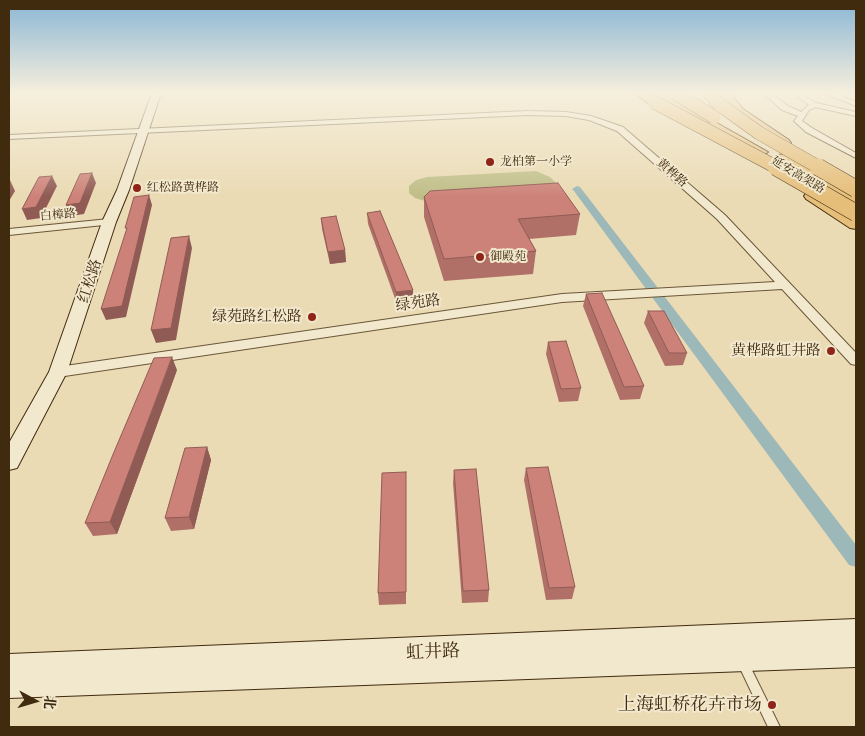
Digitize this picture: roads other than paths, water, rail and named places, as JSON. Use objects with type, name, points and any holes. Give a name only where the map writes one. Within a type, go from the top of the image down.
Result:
[{"type":"highway","points":[[703,127],[856,212]]},
{"type":"highway","name":"延安高架路","points":[[724,127],[856,212]]},
{"type":"highway","name":"延安高架路","points":[[738,127],[785,151],[856,200]]},
{"type":"highway","points":[[748,127],[856,187]]},
{"type":"highway","points":[[806,193],[856,226]]},
{"type":"main road","points":[[724,127],[781,165],[786,178],[806,193]]},
{"type":"main road","points":[[746,127],[856,193]]},
{"type":"main road","points":[[748,127],[762,134]]},
{"type":"main road","points":[[753,127],[785,151],[856,187]]},
{"type":"main road","points":[[758,127],[785,151]]},
{"type":"street","name":"黄桦路","points":[[9,137],[207,127]]},
{"type":"street","name":"黄桦路","points":[[615,127],[632,139],[720,217],[856,361]]},
{"type":"street","points":[[806,127],[856,156]]},
{"type":"street","name":"红松路","points":[[9,462],[58,372],[109,222],[145,130]]},
{"type":"street","name":"白樟路","points":[[9,232],[109,222]]},
{"type":"street","name":"绿苑路","points":[[58,372],[562,298],[671,290],[785,285]]},
{"type":"street","name":"虹井路","points":[[9,684],[735,648],[856,633]]},
{"type":"street","name":"虹井路","points":[[9,669],[735,648],[856,653]]},
{"type":"lane","points":[[735,648],[774,727]]},
{"type":"waterway","points":[[577,189],[856,559]]},
{"type":"place","name":"龙柏第一小学","points":[[490,162]]},
{"type":"place","name":"红松路黄桦路","points":[[137,188]]},
{"type":"place","name":"御殿苑","points":[[480,257]]},
{"type":"place","name":"绿苑路红松路","points":[[312,317]]},
{"type":"place","name":"黄桦路虹井路","points":[[831,351]]},
{"type":"place","name":"上海虹桥花卉市场","points":[[772,705]]}]
